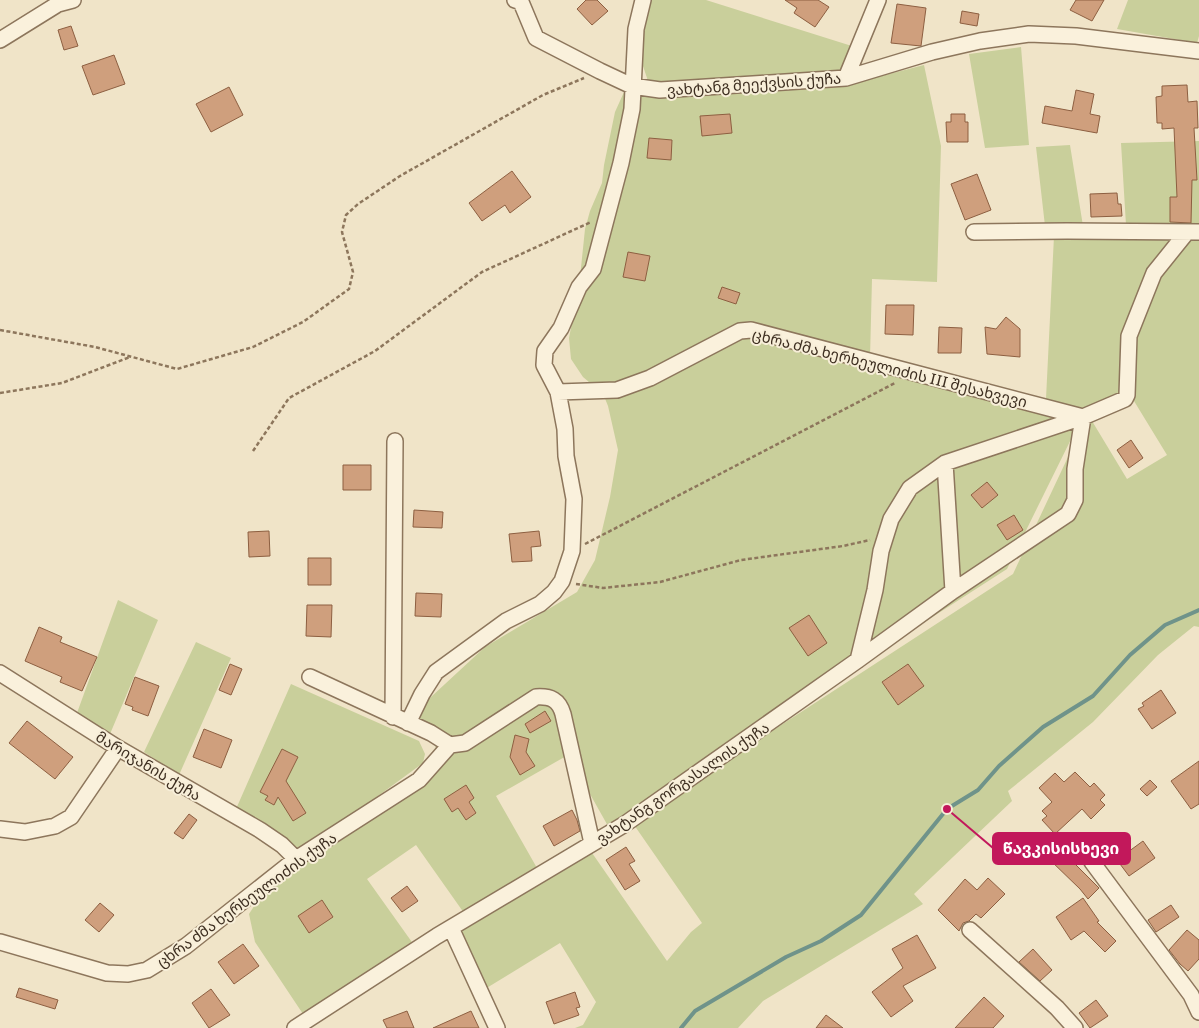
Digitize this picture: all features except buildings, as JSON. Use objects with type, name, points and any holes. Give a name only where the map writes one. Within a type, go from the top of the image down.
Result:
[{"type":"street","points":[[0,40],[58,4],[73,0]]},
{"type":"street","name":"ვახტანგ მეექვსის ქუჩა","points":[[515,0],[521,2],[536,38],[600,72],[632,86],[660,90],[846,78],[932,52],[980,41],[1029,34],[1076,36],[1199,51]]},
{"type":"street","points":[[408,723],[422,694],[436,672],[506,621],[540,604],[554,592],[562,581],[572,551],[574,499],[566,456],[562,408],[558,392],[544,365],[546,351],[561,328],[579,287],[593,269],[608,214],[632,109],[636,29],[643,0]]},
{"type":"street","points":[[846,78],[878,0]]},
{"type":"street","points":[[974,232],[1193,232]]},
{"type":"street","points":[[858,660],[891,519],[910,488],[945,463],[1083,417],[1120,402],[1127,395],[1129,336],[1154,273],[1193,232]]},
{"type":"street","name":"ცხრა ძმა ხერხეულიძის III შესახვევი","points":[[558,392],[617,390],[650,378],[740,331],[750,330],[1083,417]]},
{"type":"street","name":"ვახტანგ გორგასალის ქუჩა","points":[[295,1028],[451,928],[625,824],[953,591],[1068,514],[1075,500],[1075,469],[1083,417]]},
{"type":"street","points":[[393,717],[395,441]]},
{"type":"street","points":[[945,463],[953,591]]},
{"type":"street","name":"მარიჯანის ქუჩა","points":[[0,673],[118,748],[260,830],[282,844],[296,859]]},
{"type":"street","points":[[310,677],[430,733],[450,745],[465,743],[536,697],[546,697],[554,700],[561,706],[592,843]]},
{"type":"street","name":"ცხრა ძმა ხერხეულიძის ქუჩა","points":[[0,942],[107,973],[128,974],[147,970],[186,946],[296,859],[419,780],[450,745]]},
{"type":"street","points":[[0,829],[25,832],[56,826],[71,817],[118,748]]},
{"type":"street","points":[[1092,862],[1191,995],[1199,1012]]},
{"type":"street","points":[[451,928],[497,1028]]},
{"type":"street","points":[[970,930],[1057,1008],[1075,1028]]},
{"type":"path","points":[[0,330],[96,347],[177,369],[253,347],[303,322],[349,289],[352,272],[342,232],[346,215],[358,204],[400,176],[543,95],[600,72]]},
{"type":"path","points":[[253,451],[289,398],[375,351],[482,272],[608,214]]},
{"type":"path","points":[[0,393],[62,383],[132,356]]},
{"type":"path","points":[[572,551],[914,373]]},
{"type":"path","points":[[562,581],[603,588],[660,582],[741,560],[843,546],[886,536]]},
{"type":"green space","points":[[649,0],[706,0],[855,47],[844,74],[649,84],[639,54]]},
{"type":"green space","points":[[1128,0],[1199,0],[1199,36],[1197,43],[1117,29]]},
{"type":"green space","points":[[1021,47],[1029,145],[985,148],[969,54]]},
{"type":"green space","points":[[924,65],[941,146],[937,282],[872,279],[870,358],[750,327],[617,387],[595,387],[583,377],[571,359],[569,338],[579,287],[585,229],[590,211],[602,183],[615,112],[624,92],[660,97],[839,87]]},
{"type":"green space","points":[[1199,141],[1199,229],[1126,225],[1121,143]]},
{"type":"green space","points":[[1070,145],[1083,226],[1045,226],[1036,147]]},
{"type":"green space","points":[[1054,236],[1179,236],[1152,269],[1122,395],[1083,412],[1046,399]]},
{"type":"green space","points":[[1188,236],[1199,237],[1199,627],[1194,626],[1158,655],[1093,722],[1008,791],[1012,801],[914,894],[923,904],[763,1001],[738,1028],[575,1028],[583,1025],[596,1002],[560,943],[485,989],[457,930],[590,850],[667,961],[691,932],[702,923],[632,822],[1013,574],[1076,440],[1086,425],[1092,421],[1127,479],[1167,455],[1134,401],[1133,337],[1157,275]]},
{"type":"green space","points":[[750,334],[1081,419],[1007,569],[608,826],[568,755],[496,796],[537,868],[464,913],[416,845],[367,879],[414,945],[305,1017],[255,942],[249,914],[260,897],[424,777],[434,758],[436,748],[434,737],[405,721],[485,647],[577,592],[595,560],[610,497],[618,450],[604,396]]},
{"type":"green space","points":[[118,600],[158,620],[110,734],[77,713]]},
{"type":"green space","points":[[196,642],[231,658],[179,775],[144,752]]},
{"type":"green space","points":[[291,684],[419,741],[425,754],[423,763],[303,851],[236,809]]},
{"type":"waterway","points":[[681,1028],[695,1011],[786,957],[821,941],[861,915],[947,809],[978,790],[999,766],[1043,727],[1093,696],[1130,655],[1165,625],[1199,610]]},
{"type":"place","name":"წავკისისხევი","points":[[947,809]]}]
